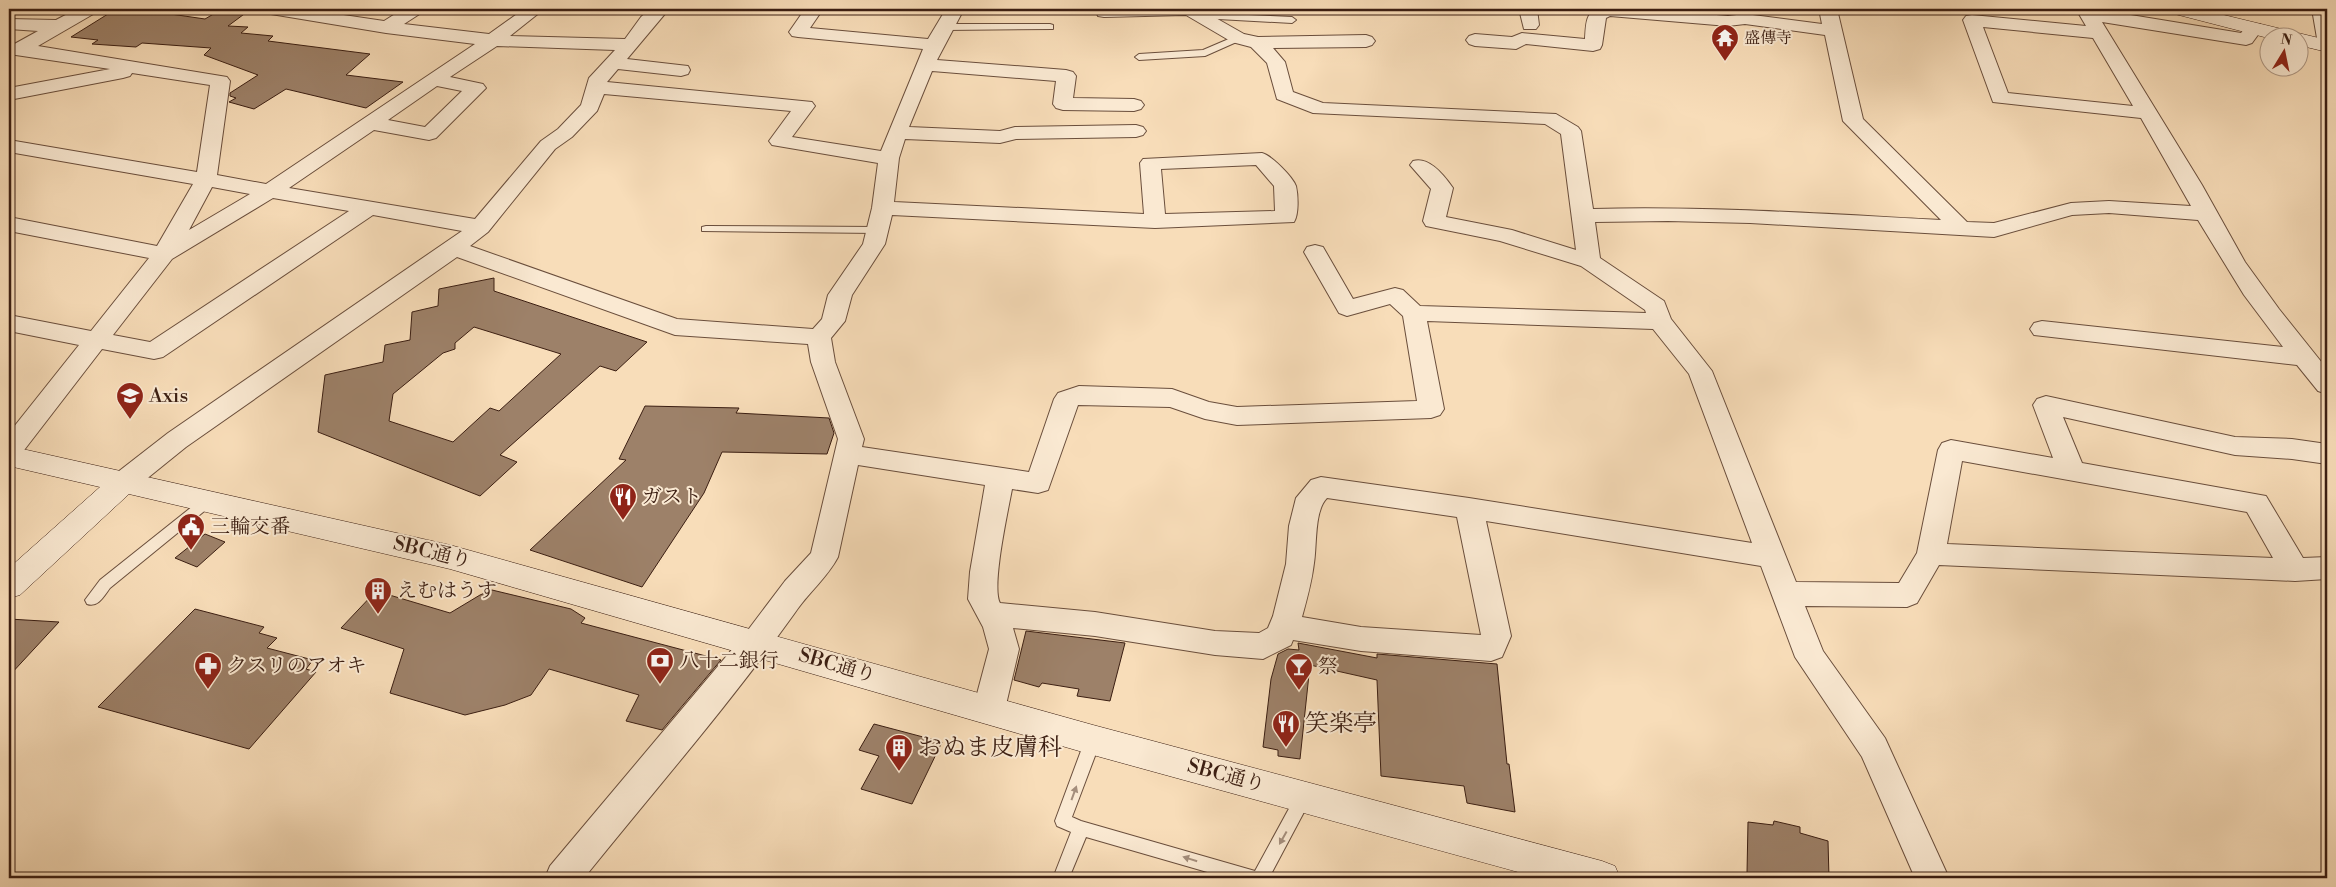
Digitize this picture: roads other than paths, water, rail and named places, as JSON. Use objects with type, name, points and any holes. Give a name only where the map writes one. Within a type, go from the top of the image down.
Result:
[{"type":"street","points":[[15,52],[90,9]]},
{"type":"street","points":[[271,9],[295,10],[386,28],[493,40],[552,44],[630,45]]},
{"type":"street","points":[[386,28],[415,9]]},
{"type":"street","points":[[9,224],[164,254],[271,190],[493,40],[535,9]]},
{"type":"street","points":[[9,586],[124,482],[177,440],[454,248],[480,227],[548,145],[565,133],[590,107],[599,78],[630,45],[647,21],[660,9]]},
{"type":"street","points":[[814,9],[798,32],[934,45]]},
{"type":"street","points":[[819,336],[833,321],[840,295],[874,244],[883,208],[889,158],[897,133],[934,45],[955,9]]},
{"type":"street","points":[[1104,9],[1104,12],[1193,11],[1248,40],[1276,62],[1284,95],[1320,109],[1549,118],[1570,131],[1584,216],[1589,261]]},
{"type":"street","points":[[1828,9],[1853,121],[1962,229]]},
{"type":"street","points":[[2178,9],[2258,29]]},
{"type":"street","points":[[2308,41],[2327,45],[2321,9]]},
{"type":"street","points":[[1475,40],[1516,43],[1522,38],[1593,44],[1597,15],[1608,11],[1728,21],[1745,19],[1832,31]]},
{"type":"street","points":[[2086,11],[2246,39],[2254,28]]},
{"type":"street","points":[[2086,11],[2191,185],[2204,214],[2287,338],[2327,385]]},
{"type":"street","points":[[2099,33],[1972,20],[2000,98],[2147,113]]},
{"type":"street","points":[[9,24],[60,26]]},
{"type":"street","points":[[1248,40],[1366,41]]},
{"type":"street","points":[[9,451],[164,254],[206,180],[220,81],[144,68],[15,52]]},
{"type":"street","points":[[613,63],[681,70]]},
{"type":"street","points":[[925,65],[1066,76],[1062,104],[1134,105]]},
{"type":"street","points":[[9,94],[144,68]]},
{"type":"street","points":[[371,123],[429,134],[476,88],[434,80]]},
{"type":"street","points":[[595,87],[805,106],[779,142],[889,158]]},
{"type":"street","points":[[897,133],[1000,137],[1015,133],[1136,131]]},
{"type":"street","points":[[9,146],[480,227]]},
{"type":"street","points":[[883,208],[1155,221],[1286,217],[1285,185],[1262,159],[1150,163],[1155,221]]},
{"type":"street","points":[[1420,165],[1442,188],[1434,221],[1504,235],[1589,261],[1656,306],[1660,321],[1700,371],[1810,657],[1874,748],[1932,878]]},
{"type":"street","points":[[1584,216],[1668,214],[1750,216],[1962,229],[2007,228],[2071,208],[2109,207],[2204,214]]},
{"type":"street","points":[[9,323],[154,351],[367,209]]},
{"type":"street","points":[[454,248],[675,327],[819,336]]},
{"type":"street","points":[[847,454],[1038,483],[1067,399],[1079,395],[1172,398],[1205,410],[1237,416],[1431,409],[1414,314],[1395,295],[1348,308],[1315,252]]},
{"type":"street","points":[[1414,314],[1660,321]]},
{"type":"street","points":[[2042,328],[2304,358]]},
{"type":"street","points":[[562,878],[756,643],[795,589],[824,557],[851,439],[823,362],[819,336]]},
{"type":"street","points":[[2072,472],[2046,405],[2072,409],[2235,446],[2292,449],[2327,454]]},
{"type":"street","points":[[1785,594],[1907,595],[1931,554],[1951,450],[2256,503],[2295,570]]},
{"type":"street","name":"SBC通り","points":[[9,456],[450,556],[1094,740],[1602,878]]},
{"type":"street","points":[[989,709],[1004,650],[998,626],[983,599],[984,572],[1000,477]]},
{"type":"street","points":[[992,614],[1095,624],[1215,643],[1263,646],[1280,636],[1288,616],[1300,564],[1303,526],[1310,498],[1321,487],[1469,508],[1771,557]]},
{"type":"street","points":[[1284,626],[1361,640],[1491,648],[1496,636],[1469,508]]},
{"type":"street","points":[[1931,554],[2295,570],[2327,568]]},
{"type":"lane","points":[[1193,11],[1292,20]]},
{"type":"lane","points":[[945,27],[1050,27]]},
{"type":"lane","points":[[1139,57],[1205,53],[1248,40]]},
{"type":"lane","points":[[706,229],[877,230]]},
{"type":"lane","points":[[92,600],[105,584],[208,501]]},
{"type":"lane","points":[[1094,740],[1063,821],[1081,828],[1254,878]]},
{"type":"lane","points":[[1260,878],[1304,797]]},
{"type":"lane","points":[[1061,878],[1081,828]]},
{"type":"place","name":"盛傳寺","points":[[1725,62]]},
{"type":"place","name":"Axis","points":[[130,420]]},
{"type":"place","name":"ガスト","points":[[623,521]]},
{"type":"place","name":"三輪交番","points":[[191,551]]},
{"type":"place","name":"えむはうす","points":[[378,615]]},
{"type":"place","name":"八十二銀行","points":[[660,685]]},
{"type":"place","name":"クスリのアオキ","points":[[208,690]]},
{"type":"place","name":"祭","points":[[1299,691]]},
{"type":"place","name":"笑楽亭","points":[[1286,748]]},
{"type":"place","name":"おぬま皮膚科","points":[[899,772]]}]
